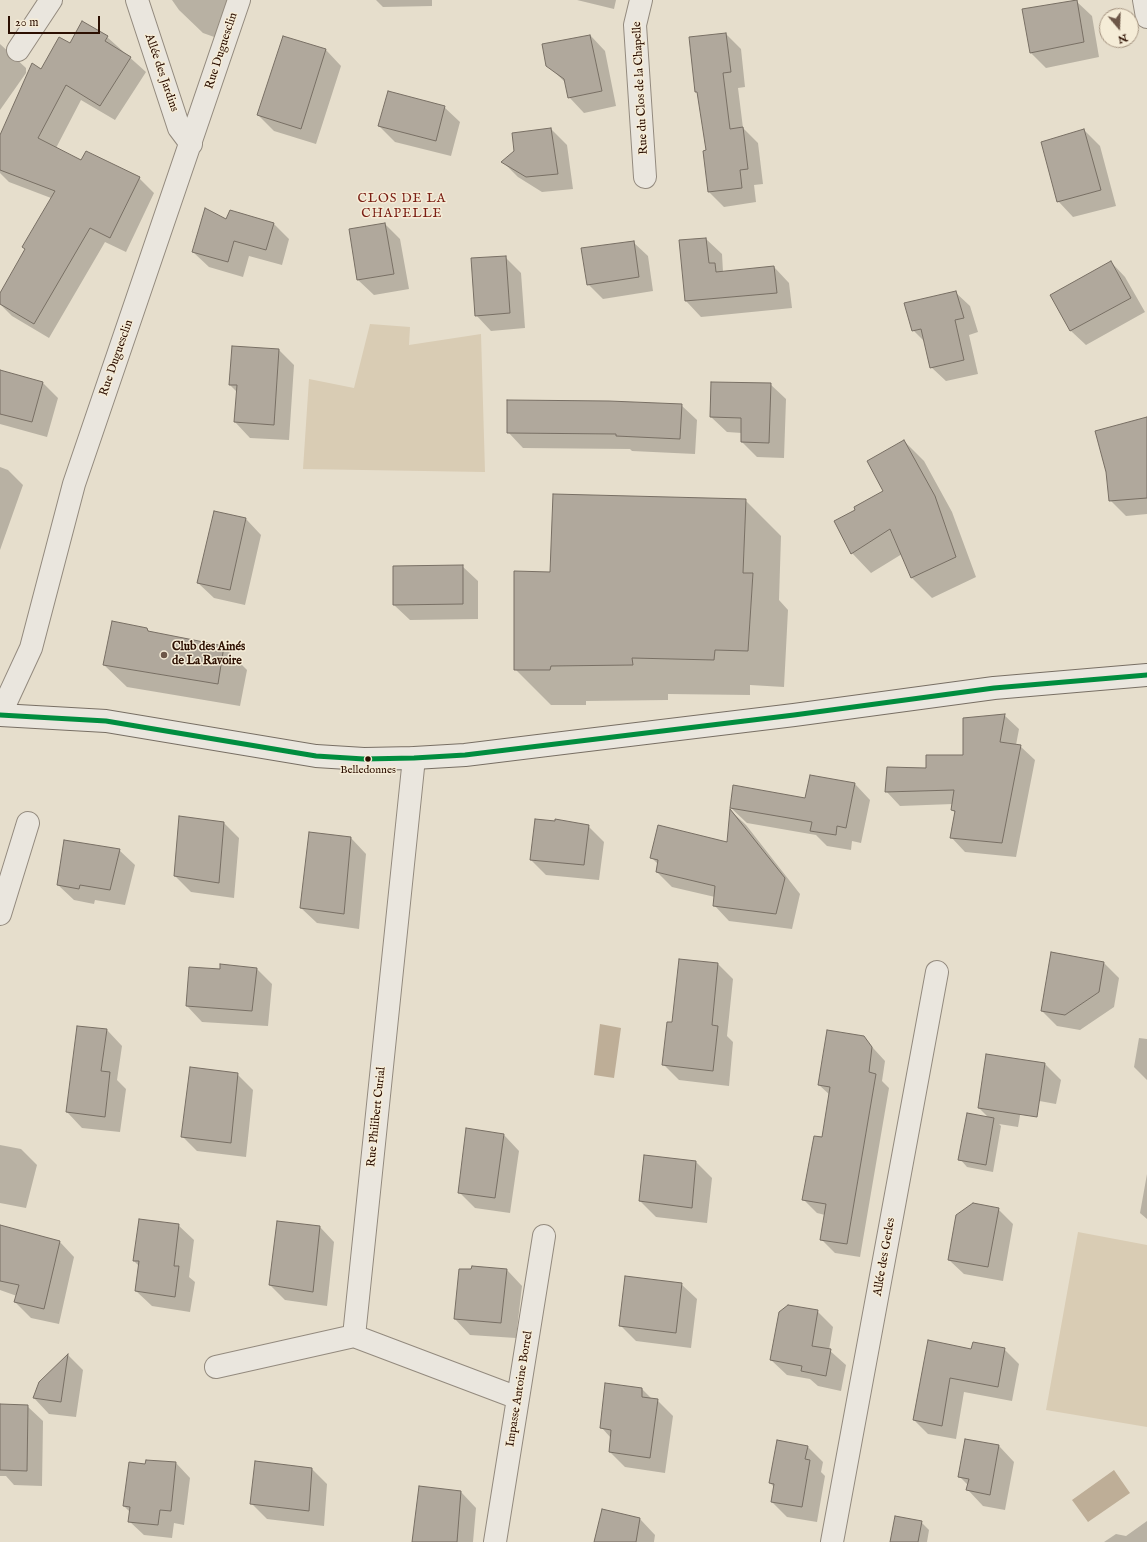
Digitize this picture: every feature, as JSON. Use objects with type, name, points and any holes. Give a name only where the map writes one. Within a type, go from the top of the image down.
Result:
[{"type":"street","points":[[18,50],[51,0]]},
{"type":"street","name":"Allée des Jardins","points":[[137,0],[179,128],[191,144]]},
{"type":"street","name":"Rue Duguesclin","points":[[0,716],[31,648],[74,484],[239,0]]},
{"type":"street","name":"Rue du Clos de la Chapelle","points":[[641,0],[635,25],[645,177]]},
{"type":"street","points":[[1144,0],[1147,17]]},
{"type":"street","points":[[0,716],[106,721],[316,756],[364,759],[414,758],[465,755],[787,716],[994,688],[1147,675]]},
{"type":"street","name":"Rue Philibert Curial","points":[[354,1336],[414,758]]},
{"type":"street","points":[[0,914],[28,823]]},
{"type":"street","name":"Allée des Gerles","points":[[832,1542],[937,972]]},
{"type":"street","name":"Impasse Antoine Borrel","points":[[495,1542],[544,1236]]},
{"type":"street","points":[[216,1367],[354,1336],[518,1398]]},
{"type":"shaded area","points":[[370,324],[410,327],[409,345],[481,334],[485,472],[303,469],[309,379],[354,388]]},
{"type":"shaded area","points":[[600,1024],[621,1028],[614,1078],[594,1075]]},
{"type":"shaded area","points":[[1078,1232],[1147,1245],[1147,1427],[1046,1410]]},
{"type":"shaded area","points":[[1114,1470],[1130,1493],[1088,1522],[1072,1500]]},
{"type":"building","points":[[1077,0],[1084,42],[1030,53],[1022,9]]},
{"type":"building","points":[[82,21],[108,36],[105,41],[131,57],[100,106],[66,85],[38,138],[81,160],[86,151],[140,177],[110,238],[90,228],[34,324],[0,304],[0,293],[25,249],[22,247],[55,191],[0,170],[0,135],[32,63],[41,69],[59,37],[70,43]]},
{"type":"building","points":[[726,33],[731,72],[723,73],[730,129],[743,127],[748,169],[740,170],[742,188],[708,192],[703,151],[706,150],[697,92],[695,92],[689,37]]},
{"type":"building","points":[[590,35],[602,91],[568,98],[564,79],[546,66],[542,44]]},
{"type":"building","points":[[283,36],[326,49],[301,129],[257,115]]},
{"type":"building","points":[[388,91],[445,106],[436,141],[378,126]]},
{"type":"building","points":[[551,128],[558,174],[526,177],[501,162],[514,151],[512,133]]},
{"type":"building","points":[[1084,129],[1101,190],[1057,202],[1041,142]]},
{"type":"building","points":[[205,208],[226,219],[230,210],[274,223],[266,250],[234,241],[228,262],[192,252]]},
{"type":"building","points":[[385,223],[394,274],[357,280],[349,229]]},
{"type":"building","points":[[706,238],[709,263],[715,263],[716,272],[774,266],[777,293],[685,301],[679,240]]},
{"type":"building","points":[[634,241],[639,277],[587,285],[581,248]]},
{"type":"building","points":[[506,256],[510,313],[475,316],[471,258]]},
{"type":"building","points":[[1111,261],[1131,298],[1070,331],[1050,295]]},
{"type":"building","points":[[956,291],[964,318],[955,320],[964,360],[930,368],[921,329],[912,331],[904,303]]},
{"type":"building","points":[[232,346],[279,349],[274,425],[234,422],[237,385],[229,385]]},
{"type":"building","points":[[0,370],[43,382],[32,422],[0,414]]},
{"type":"building","points":[[711,382],[771,383],[769,443],[741,442],[741,418],[710,417]]},
{"type":"building","points":[[507,400],[609,401],[682,404],[680,439],[616,436],[616,434],[507,433]]},
{"type":"building","points":[[1147,417],[1147,498],[1109,501],[1106,472],[1095,431]]},
{"type":"building","points":[[904,440],[935,496],[956,557],[911,578],[890,529],[851,554],[834,521],[855,510],[854,507],[883,491],[867,461]]},
{"type":"building","points":[[553,494],[746,499],[743,573],[753,573],[748,651],[715,650],[714,660],[632,658],[633,665],[551,666],[550,670],[514,670],[514,571],[550,572]]},
{"type":"building","points":[[214,511],[246,518],[230,590],[197,583]]},
{"type":"building","points":[[463,565],[463,604],[393,605],[393,566]]},
{"type":"building","name":"Club des Ainés de La Ravoire","points":[[112,621],[147,628],[148,631],[224,646],[218,684],[103,665]]},
{"type":"building","points":[[1005,714],[1000,742],[1021,745],[1002,843],[950,838],[955,811],[951,810],[954,790],[885,792],[887,767],[926,768],[926,755],[963,755],[963,718]]},
{"type":"building","points":[[810,775],[855,783],[846,828],[837,826],[836,835],[810,831],[812,822],[730,808],[733,785],[805,798]]},
{"type":"building","points":[[730,809],[785,878],[776,914],[713,906],[715,886],[656,872],[658,860],[650,858],[658,825],[727,842]]},
{"type":"building","points":[[179,816],[224,822],[219,883],[174,876]]},
{"type":"building","points":[[535,819],[555,821],[555,819],[589,825],[584,865],[530,860]]},
{"type":"building","points":[[309,832],[351,837],[344,914],[300,908]]},
{"type":"building","points":[[64,840],[120,849],[110,890],[80,885],[79,889],[57,885]]},
{"type":"building","points":[[1051,952],[1104,962],[1099,992],[1065,1015],[1041,1011]]},
{"type":"building","points":[[679,959],[718,963],[712,1025],[718,1026],[713,1071],[662,1065],[667,1022],[672,1022]]},
{"type":"building","points":[[220,964],[257,968],[252,1011],[186,1006],[189,967],[220,969]]},
{"type":"building","points":[[77,1026],[107,1029],[101,1071],[110,1072],[105,1117],[66,1112]]},
{"type":"building","points":[[827,1030],[864,1036],[872,1047],[869,1072],[876,1074],[847,1244],[820,1240],[826,1204],[802,1200],[814,1136],[822,1137],[830,1087],[818,1085]]},
{"type":"building","points":[[986,1054],[1045,1063],[1037,1117],[978,1108]]},
{"type":"building","points":[[190,1067],[238,1073],[231,1143],[181,1137]]},
{"type":"building","points":[[967,1113],[994,1118],[986,1165],[958,1160]]},
{"type":"building","points":[[466,1128],[504,1134],[495,1198],[458,1193]]},
{"type":"building","points":[[644,1155],[696,1161],[692,1208],[639,1201]]},
{"type":"building","points":[[973,1203],[999,1208],[988,1267],[948,1260],[956,1215]]},
{"type":"building","points":[[139,1219],[179,1224],[174,1266],[179,1266],[175,1297],[135,1291],[139,1261],[133,1261]]},
{"type":"building","points":[[277,1221],[320,1226],[313,1292],[269,1285]]},
{"type":"building","points":[[0,1225],[60,1241],[44,1309],[14,1302],[19,1285],[0,1281]]},
{"type":"building","points":[[472,1266],[507,1269],[501,1323],[454,1319],[459,1269],[471,1269]]},
{"type":"building","points":[[625,1276],[682,1283],[676,1333],[619,1326]]},
{"type":"building","points":[[788,1305],[818,1310],[812,1346],[831,1349],[826,1376],[801,1371],[802,1366],[770,1360],[779,1312]]},
{"type":"building","points":[[928,1340],[971,1349],[973,1342],[1005,1348],[998,1387],[950,1378],[942,1426],[913,1420]]},
{"type":"building","points":[[68,1354],[61,1402],[33,1398],[39,1382]]},
{"type":"building","points":[[605,1383],[642,1388],[642,1397],[658,1399],[650,1458],[609,1452],[611,1430],[600,1428]]},
{"type":"building","points":[[0,1404],[28,1405],[27,1471],[0,1470]]},
{"type":"building","points":[[965,1439],[999,1445],[990,1495],[966,1490],[969,1479],[958,1477]]},
{"type":"building","points":[[777,1440],[808,1446],[805,1459],[810,1460],[802,1507],[771,1502],[774,1484],[769,1483]]},
{"type":"building","points":[[146,1460],[176,1462],[171,1511],[160,1510],[158,1525],[128,1522],[130,1507],[123,1506],[129,1462],[145,1464]]},
{"type":"building","points":[[255,1461],[312,1468],[309,1511],[250,1504]]},
{"type":"building","points":[[419,1486],[461,1491],[457,1542],[412,1542]]},
{"type":"building","points":[[602,1509],[640,1518],[636,1542],[594,1542]]},
{"type":"building","points":[[895,1516],[922,1521],[918,1542],[890,1542]]},
{"type":"transit line","points":[[0,715],[106,721],[316,756],[364,759],[414,758],[465,755],[794,715],[994,688],[1147,675]]},
{"type":"place","name":"Club des Ainés de La Ravoire","points":[[164,655]]},
{"type":"place","name":"Belledonnes","points":[[368,759]]},
{"type":"district","name":"CLOS DE LA CHAPELLE","points":[[402,206]]}]
